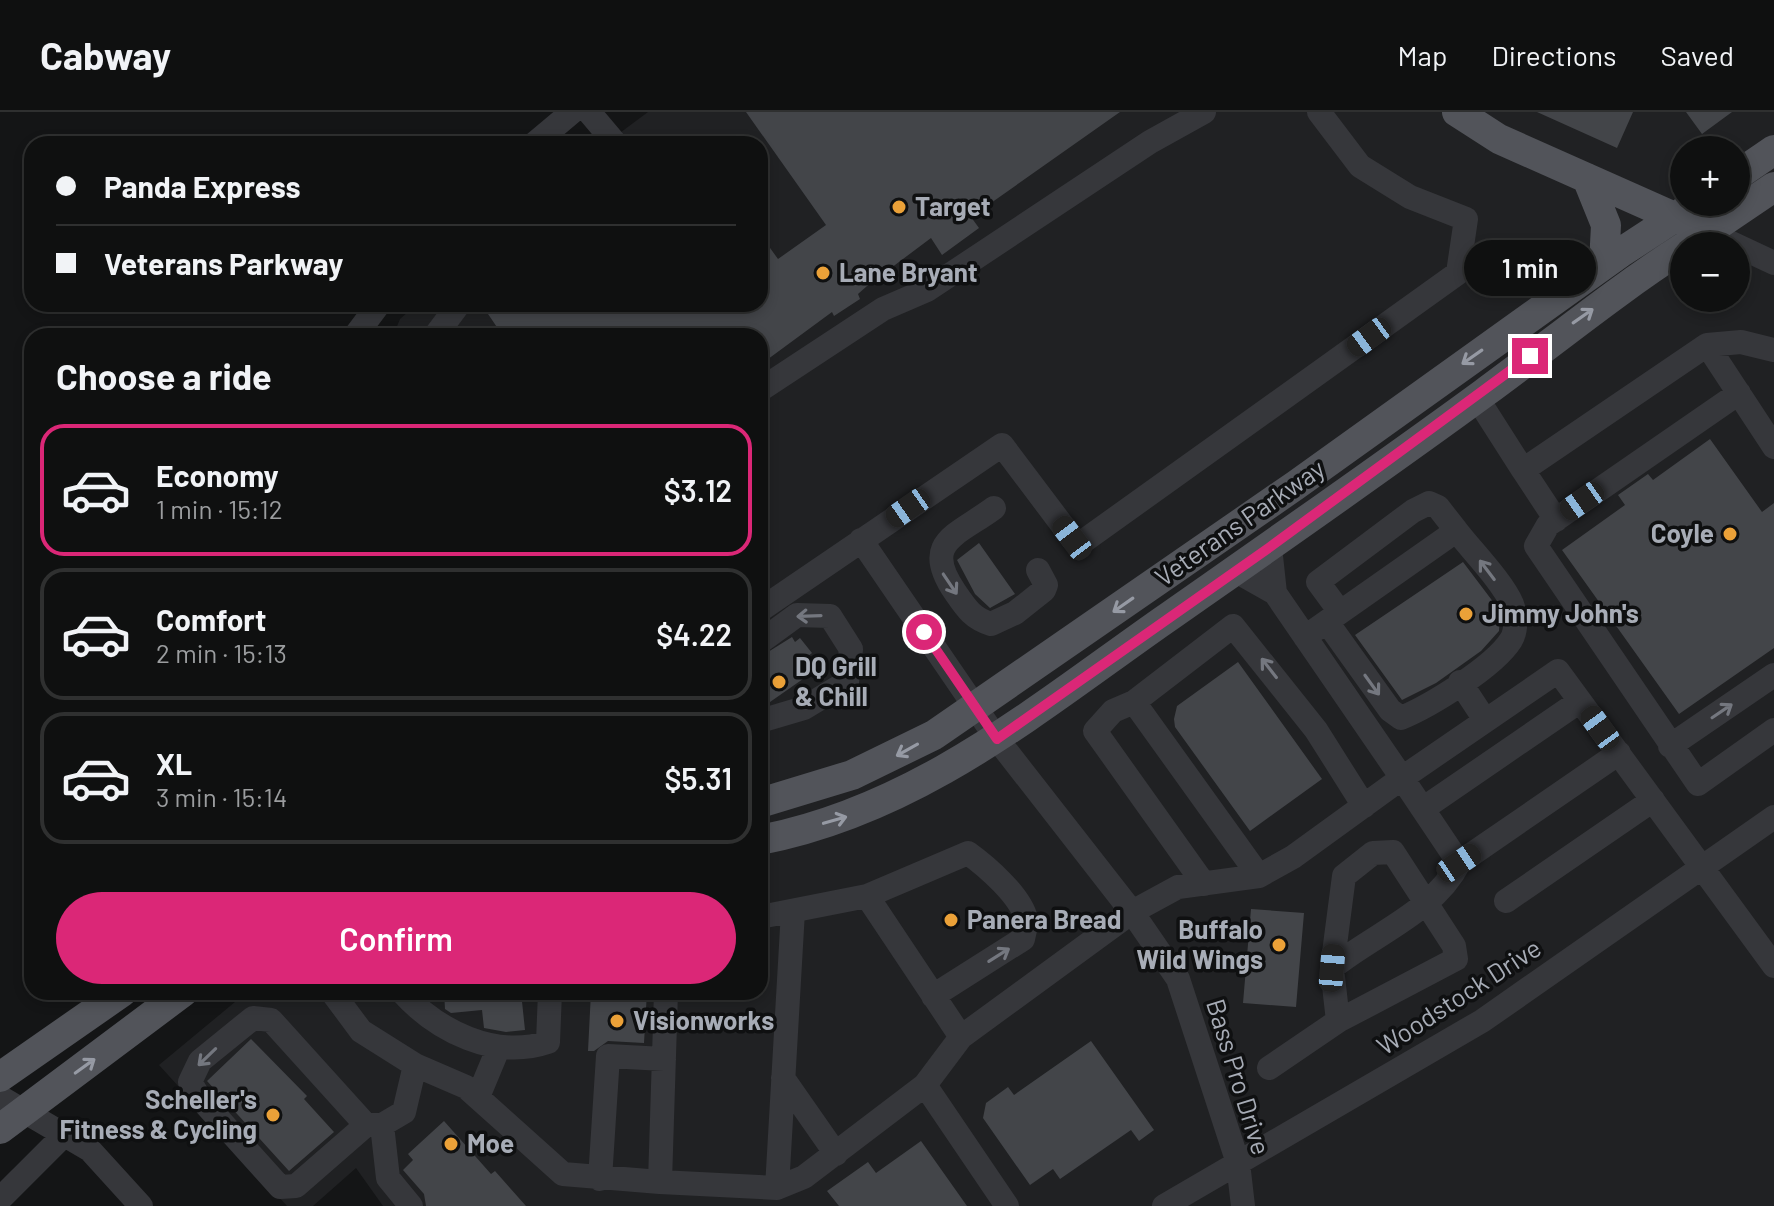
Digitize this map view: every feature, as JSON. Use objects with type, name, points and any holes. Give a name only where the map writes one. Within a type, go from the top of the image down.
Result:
[{"type":"main road","points":[[1457,112],[1499,139],[1587,178],[1670,205]]},
{"type":"main road","points":[[1750,166],[1774,150]]},
{"type":"main road","points":[[1587,178],[1606,225],[1604,264]]},
{"type":"main road","name":"Veterans Parkway","points":[[1707,232],[1774,187]]},
{"type":"main road","name":"Veterans Parkway","points":[[768,801],[812,789],[888,760],[976,707],[1296,485],[1604,264],[1677,216]]},
{"type":"main road","name":"Veterans Parkway","points":[[768,838],[850,816],[884,802],[997,739],[1270,547],[1477,398],[1552,339],[1670,257]]},
{"type":"main road","points":[[0,1077],[111,1000]]},
{"type":"main road","points":[[7,1113],[171,1000]]},
{"type":"street","points":[[544,136],[572,112]]},
{"type":"street","points":[[589,112],[609,136]]},
{"type":"street","points":[[768,385],[883,309],[927,290],[1142,148],[1204,112]]},
{"type":"street","points":[[768,604],[1002,445],[1072,538],[1081,543],[1458,273],[1466,219],[1410,197],[1360,166],[1319,112]]},
{"type":"street","points":[[1750,257],[1774,263]]},
{"type":"street","points":[[1523,470],[1707,345],[1741,342],[1774,350]]},
{"type":"street","points":[[1707,345],[1774,447]]},
{"type":"street","points":[[1739,393],[1548,525],[1536,546],[1698,784],[1774,730]]},
{"type":"street","points":[[1477,398],[1556,520]]},
{"type":"street","points":[[1429,503],[1438,507],[1456,530],[1512,603],[1516,620],[1512,639],[1496,657],[1420,710],[1401,718],[1390,710],[1333,617],[1318,582],[1413,511],[1429,503]]},
{"type":"street","points":[[994,508],[945,544],[939,553],[940,571],[970,614],[991,624],[1015,613],[1044,590],[1046,585],[1038,570]]},
{"type":"street","points":[[1305,637],[1456,530]]},
{"type":"street","name":"Bass Pro Drive","points":[[861,540],[997,739],[1132,912],[1178,979],[1238,1163],[1243,1206]]},
{"type":"street","points":[[1270,547],[1275,593]]},
{"type":"street","points":[[1236,571],[1275,593],[1459,863]]},
{"type":"street","points":[[768,636],[797,615],[830,616],[851,649],[847,682],[804,708],[768,719]]},
{"type":"street","points":[[1204,884],[1095,731],[1113,711],[1134,702],[1233,626],[1316,730],[1364,806]]},
{"type":"street","points":[[338,1000],[361,1031],[415,1065],[466,1087],[563,1174],[600,1179],[777,1188],[804,1177],[925,1085],[961,1037],[1132,912],[1178,887],[1259,876],[1293,857],[1558,671],[1774,966]]},
{"type":"street","points":[[1670,746],[1774,675]]},
{"type":"street","points":[[1460,682],[1485,720]]},
{"type":"street","points":[[1424,808],[1580,701]]},
{"type":"street","points":[[1134,702],[1259,876]]},
{"type":"street","points":[[1332,968],[1424,904],[1449,882],[1459,863],[1619,753]]},
{"type":"street","points":[[1506,901],[1653,800]]},
{"type":"street","name":"Woodstock Drive","points":[[1164,1206],[1482,1021],[1774,817]]},
{"type":"street","points":[[1269,1068],[1338,1021],[1456,959],[1454,946],[1393,852],[1373,853],[1344,876],[1332,968],[1338,1021]]},
{"type":"street","points":[[768,916],[867,896],[968,853],[989,868],[1026,919],[1023,939],[933,996]]},
{"type":"street","points":[[867,896],[961,1037]]},
{"type":"street","points":[[777,1188],[793,911]]},
{"type":"street","points":[[409,1000],[423,1015],[498,1049],[548,1042],[550,1000]]},
{"type":"street","points":[[660,1182],[666,1000]]},
{"type":"street","points":[[411,1206],[388,1178],[374,1125],[271,1020],[253,1018],[200,1061],[190,1082],[199,1097],[280,1187],[296,1186],[374,1125],[404,1112],[415,1065]]},
{"type":"street","points":[[478,1097],[498,1049]]},
{"type":"street","points":[[600,1179],[608,1056],[664,1059]]},
{"type":"street","points":[[783,1078],[836,1154]]},
{"type":"street","points":[[925,1085],[1007,1206]]},
{"type":"street","points":[[7,1113],[90,1150],[141,1206]]},
{"type":"street","points":[[0,1199],[63,1136]]},
{"type":"shaded area","points":[[648,112],[1774,112],[1774,1206],[383,1206],[356,1168],[313,1206],[287,1206],[159,1065],[237,1000],[768,1000],[768,328],[396,328],[408,312],[768,312],[768,136],[616,136]]},
{"type":"building","name":"Target","points":[[746,112],[1120,112],[971,217],[979,228],[942,255],[931,238],[867,286],[858,294],[860,299],[834,316],[832,312],[768,359],[768,328],[498,328],[488,314],[491,312],[768,312],[768,245],[778,259],[826,225],[768,143],[768,136],[763,136]]},
{"type":"building","points":[[1537,112],[1633,112],[1617,148]]},
{"type":"building","points":[[1686,112],[1732,112],[1702,134]]},
{"type":"building","points":[[1710,439],[1762,512],[1774,503],[1774,648],[1679,714],[1562,550],[1625,505],[1618,495],[1648,474],[1653,480]]},
{"type":"building","points":[[979,543],[1015,594],[990,608],[975,594],[957,560]]},
{"type":"building","points":[[1463,562],[1494,603],[1500,616],[1499,631],[1481,651],[1436,683],[1402,700],[1355,635]]},
{"type":"building","name":"DQ Grill & Chill","points":[[792,637],[795,642],[800,638],[812,653],[804,659],[813,672],[768,703],[768,652]]},
{"type":"building","points":[[1238,662],[1322,779],[1250,831],[1175,727],[1174,719],[1177,706]]},
{"type":"building","points":[[1251,909],[1304,913],[1296,1007],[1243,1003]]},
{"type":"building","points":[[444,1000],[522,1000],[525,1030],[506,1032],[484,1028],[482,1010],[451,1013],[445,1009]]},
{"type":"building","name":"Visionworks","points":[[591,1000],[647,1000],[644,1043],[608,1041],[594,1051],[588,1051]]},
{"type":"building","name":"Scheller's Fitness & Cycling","points":[[251,1039],[307,1096],[304,1099],[334,1132],[289,1171],[207,1081]]},
{"type":"building","points":[[1091,1041],[1154,1130],[1139,1141],[1131,1130],[1060,1179],[1053,1169],[1030,1185],[983,1118],[986,1103],[1008,1087],[1014,1095]]},
{"type":"building","points":[[444,1121],[491,1174],[495,1171],[526,1206],[426,1206],[424,1194],[403,1170],[413,1160],[408,1154]]},
{"type":"building","points":[[921,1141],[967,1206],[839,1206],[827,1191],[868,1162],[876,1173]]},
{"type":"place","name":"Target","points":[[899,207]]},
{"type":"place","name":"Lane Bryant","points":[[823,273]]},
{"type":"place","name":"Coyle","points":[[1730,534]]},
{"type":"place","name":"Jimmy John's","points":[[1466,614]]},
{"type":"place","name":"DQ Grill & Chill","points":[[779,682]]},
{"type":"place","name":"Panera Bread","points":[[951,920]]},
{"type":"place","name":"Buffalo Wild Wings","points":[[1279,945]]},
{"type":"place","name":"Visionworks","points":[[617,1021]]},
{"type":"place","name":"Scheller's Fitness & Cycling","points":[[273,1115]]},
{"type":"place","name":"Moe","points":[[451,1144]]},
{"type":"route","points":[[924,632],[997,739],[1270,547],[1530,356]]}]
